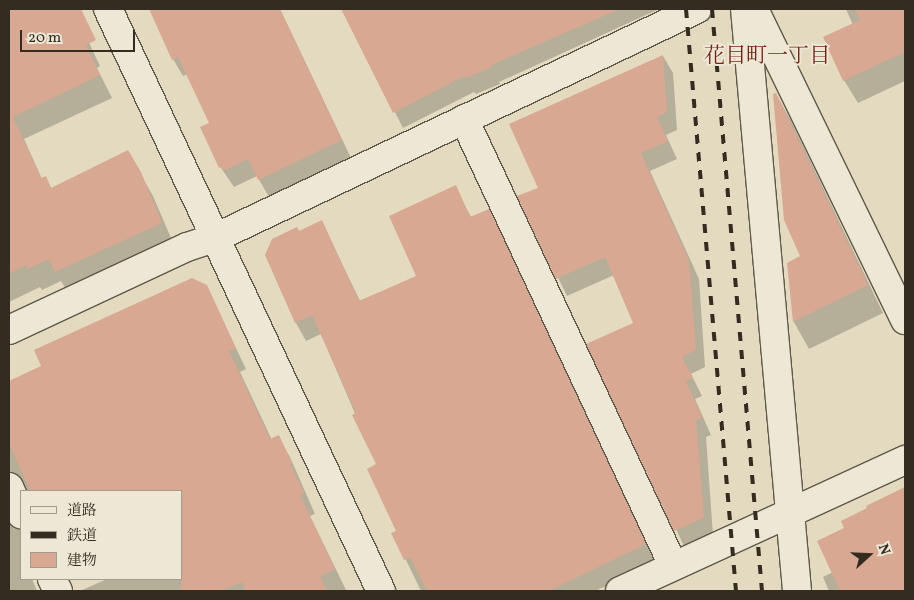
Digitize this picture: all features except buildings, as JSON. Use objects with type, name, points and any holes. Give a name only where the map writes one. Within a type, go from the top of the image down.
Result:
[{"type":"street","points":[[109,9],[381,591]]},
{"type":"street","points":[[9,330],[187,247],[215,238],[697,9]]},
{"type":"street","points":[[745,9],[797,591]]},
{"type":"street","points":[[754,9],[905,320]]},
{"type":"street","points":[[464,119],[673,566]]},
{"type":"street","points":[[620,591],[905,460]]},
{"type":"street","points":[[9,487],[20,512]]},
{"type":"railway","points":[[686,9],[736,591]]},
{"type":"railway","points":[[712,9],[762,591]]},
{"type":"district","name":"花目町一丁目","points":[[767,57]]}]
